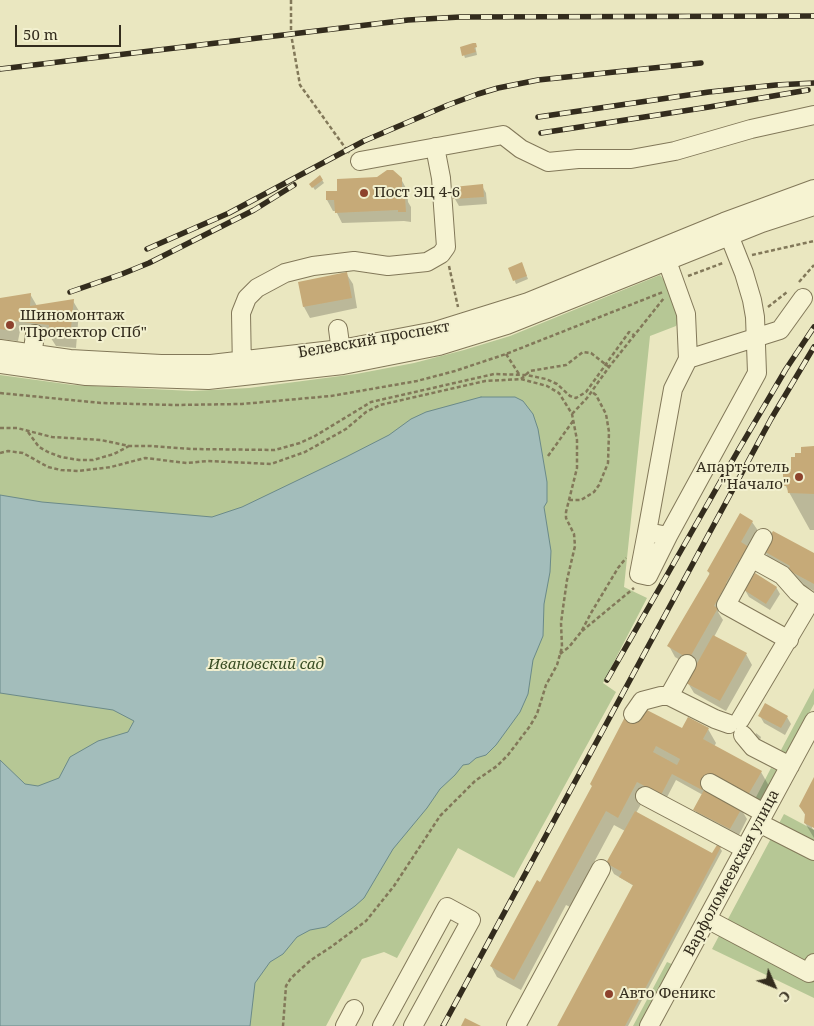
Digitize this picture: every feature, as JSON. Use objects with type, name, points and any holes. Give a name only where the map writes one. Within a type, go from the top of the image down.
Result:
[{"type":"street","points":[[360,161],[502,135],[521,149],[548,162],[578,159],[631,159],[675,151],[751,129],[814,115]]},
{"type":"street","points":[[242,369],[241,313],[247,298],[257,288],[284,273],[313,266],[354,261],[388,266],[427,262],[441,254],[446,248],[441,178],[435,147]]},
{"type":"street","name":"Белевский проспект","points":[[0,349],[32,361],[86,376],[208,380],[242,369],[439,346],[533,315],[667,261],[726,229],[814,189]]},
{"type":"street","name":"Белевский проспект","points":[[342,357],[463,324],[726,229],[762,223],[814,206]]},
{"type":"street","points":[[667,261],[686,314],[688,358],[673,389],[639,574],[648,576],[758,373],[755,317],[744,273],[726,229]]},
{"type":"street","points":[[688,358],[756,339],[780,330],[796,292]]},
{"type":"street","points":[[338,329],[342,357]]},
{"type":"street","points":[[32,361],[35,334]]},
{"type":"street","name":"Белевский проспект","points":[[0,364],[32,361]]},
{"type":"street","points":[[647,532],[668,536]]},
{"type":"street","points":[[763,538],[726,605],[789,640]]},
{"type":"street","points":[[737,726],[812,603],[797,592],[782,575],[753,559]]},
{"type":"street","points":[[669,696],[687,664]]},
{"type":"street","points":[[633,714],[642,701],[669,696],[715,720],[737,726],[754,746],[790,766]]},
{"type":"street","name":"Варфоломеевская улица","points":[[649,1026],[814,721]]},
{"type":"street","points":[[710,783],[814,852]]},
{"type":"street","points":[[645,796],[745,849]]},
{"type":"street","points":[[516,1026],[601,869]]},
{"type":"street","points":[[382,1026],[447,907],[471,920],[413,1026]]},
{"type":"street","points":[[707,919],[809,973],[814,963]]},
{"type":"street","points":[[345,1026],[354,1009]]},
{"type":"path","points":[[291,0],[290,34],[300,86],[328,126],[341,140],[346,150],[360,161]]},
{"type":"path","points":[[446,248],[456,302],[463,324]]},
{"type":"path","points":[[755,317],[796,292],[814,265]]},
{"type":"path","points":[[572,414],[592,392],[608,367],[664,298],[678,291]]},
{"type":"path","points":[[0,428],[17,428],[52,437],[101,440],[129,446],[192,450],[275,450],[300,443],[315,436],[371,402],[494,374],[518,374],[551,381],[570,396],[576,398],[586,392],[628,332],[634,335]]},
{"type":"path","points":[[521,379],[530,372],[566,365],[584,352],[591,353],[608,367]]},
{"type":"path","points":[[506,354],[521,379]]},
{"type":"path","points":[[0,453],[8,451],[23,453],[48,467],[78,471],[111,467],[145,458],[187,462],[271,464],[305,452],[346,429],[366,412],[380,405],[485,381],[521,379],[547,386],[553,389],[565,402],[572,414],[577,440],[577,468],[566,518],[574,534],[575,546],[564,598],[561,623],[562,647],[557,665],[546,685],[537,714],[508,755],[475,782],[440,816],[394,886],[366,921],[311,960],[291,978],[286,986],[283,1026]]},
{"type":"path","points":[[569,500],[580,500],[594,492],[608,463],[606,414],[596,395],[592,392]]},
{"type":"path","points":[[548,456],[573,421]]},
{"type":"path","points":[[27,431],[39,446],[48,452],[79,460],[92,460],[114,454],[129,446]]},
{"type":"path","points":[[581,632],[590,613],[613,576],[630,554]]},
{"type":"path","points":[[560,655],[581,632],[648,576]]},
{"type":"green space","name":"Ивановский сад","points":[[660,275],[668,285],[679,313],[678,322],[676,326],[650,336],[624,587],[647,598],[603,683],[616,692],[514,878],[458,848],[397,958],[384,952],[362,959],[326,1026],[0,1026],[0,375],[73,385],[192,391],[249,388],[356,374],[414,363],[510,336]]},
{"type":"green space","points":[[814,688],[814,704],[787,754],[781,750]]},
{"type":"green space","points":[[771,768],[778,771],[760,804],[754,801]]},
{"type":"green space","points":[[784,814],[814,830],[814,998],[712,949]]},
{"type":"green space","points":[[667,962],[674,965],[641,1026],[633,1026]]},
{"type":"water","name":"Ивановский сад","points":[[481,397],[515,397],[523,401],[533,414],[538,429],[547,482],[547,502],[544,507],[551,551],[550,572],[544,604],[543,636],[533,660],[528,694],[520,712],[496,745],[486,755],[463,765],[440,789],[393,849],[364,898],[326,927],[310,930],[297,937],[283,954],[270,962],[255,983],[250,1026],[0,1026],[0,760],[25,784],[38,786],[59,778],[70,757],[98,741],[128,732],[134,721],[113,710],[0,693],[0,495],[42,502],[212,517],[242,507],[346,457],[389,435],[411,419],[426,412]]},
{"type":"building","points":[[476,43],[477,47],[474,48],[476,52],[462,56],[460,47]]},
{"type":"building","name":"Пост ЭЦ 4-6","points":[[387,170],[393,170],[402,178],[402,195],[405,195],[406,212],[398,212],[398,210],[335,213],[334,200],[326,200],[326,191],[337,191],[337,179],[377,177]]},
{"type":"building","points":[[320,175],[323,180],[312,188],[309,184]]},
{"type":"building","points":[[483,184],[484,197],[453,199],[453,187]]},
{"type":"building","points":[[522,262],[527,276],[513,281],[508,268]]},
{"type":"building","points":[[347,272],[352,298],[303,307],[298,282]]},
{"type":"building","points":[[31,293],[30,306],[74,299],[70,338],[48,335],[49,325],[14,321],[12,331],[0,329],[0,298]]},
{"type":"building","name":"Апарт-отель \"Начало\"","points":[[814,446],[814,494],[788,493],[787,486],[783,486],[783,469],[791,469],[791,457],[795,457],[795,453],[801,453],[801,447]]},
{"type":"building","points":[[740,513],[753,521],[741,542],[752,549],[743,565],[738,562],[714,606],[718,608],[689,659],[667,646],[710,573],[707,571]]},
{"type":"building","points":[[773,531],[814,553],[814,584],[788,570],[790,566],[762,550]]},
{"type":"building","points":[[755,573],[777,587],[766,604],[744,590]]},
{"type":"building","points":[[713,635],[747,653],[720,701],[686,683]]},
{"type":"building","points":[[765,703],[788,716],[781,728],[758,716]]},
{"type":"building","points":[[643,708],[682,728],[688,717],[709,728],[703,739],[762,771],[748,795],[711,775],[702,790],[672,774],[661,795],[637,782],[618,818],[606,811],[514,980],[490,966],[537,880],[540,882],[592,786],[590,784],[626,715]],"holes":[[[656,746],[680,759],[677,765],[653,752]]]},
{"type":"building","points":[[814,777],[814,828],[804,823],[805,814],[799,806]]},
{"type":"building","points":[[705,788],[742,808],[730,829],[693,810]]},
{"type":"building","points":[[635,811],[712,853],[717,845],[721,847],[625,1026],[557,1026],[633,885],[619,877],[622,872],[606,863]]},
{"type":"building","points":[[465,1018],[481,1026],[461,1026]]},
{"type":"railway","points":[[0,69],[408,20],[460,17],[814,16]]},
{"type":"railway","points":[[147,249],[229,213],[364,141],[478,94],[538,80],[701,63]]},
{"type":"railway","points":[[538,117],[709,92],[814,83]]},
{"type":"railway","points":[[541,133],[808,90]]},
{"type":"railway","points":[[70,292],[149,263],[254,210],[294,185]]},
{"type":"railway","points":[[607,680],[739,449],[786,369],[814,327]]},
{"type":"railway","points":[[443,1026],[771,419],[814,347]]},
{"type":"place","name":"Пост ЭЦ 4-6","points":[[364,193]]},
{"type":"place","name":"Шиномонтаж \"Протектор СПб\"","points":[[10,325]]},
{"type":"place","name":"Апарт-отель \"Начало\"","points":[[799,477]]},
{"type":"place","name":"Авто Феникс","points":[[609,994]]}]
